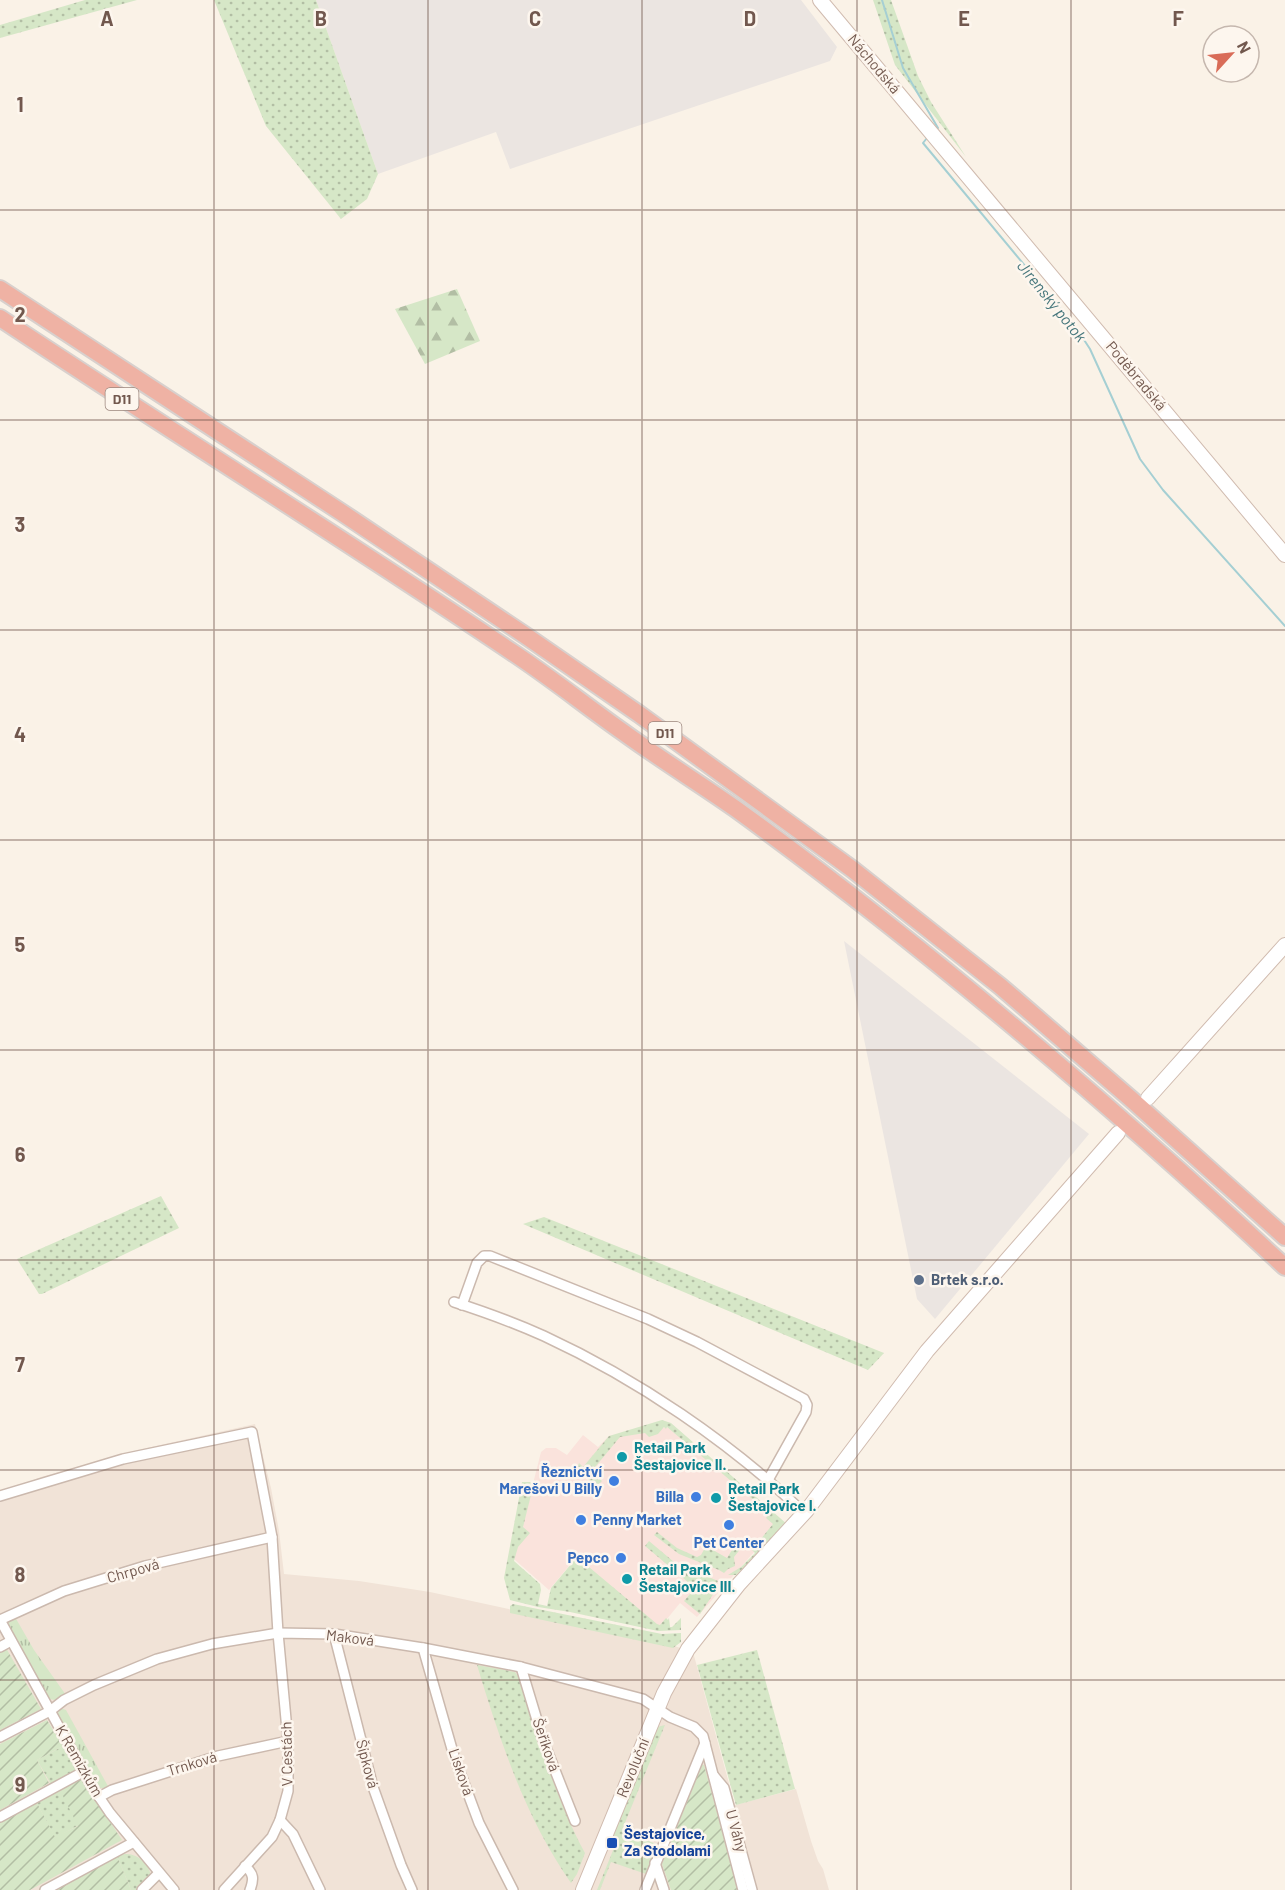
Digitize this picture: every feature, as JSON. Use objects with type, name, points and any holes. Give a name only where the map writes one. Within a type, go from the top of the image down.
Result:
[{"type":"highway","name":"D11","points":[[0,289],[345,514],[529,638],[648,720],[843,862],[1000,986],[1285,1237]]},
{"type":"highway","name":"D11","points":[[0,318],[517,655],[624,733],[735,809],[984,1002],[1117,1114],[1285,1267]]},
{"type":"street","name":"Náchodská","points":[[820,0],[940,142]]},
{"type":"street","name":"Poděbradská","points":[[940,142],[1285,555]]},
{"type":"street","points":[[1148,1098],[1285,945]]},
{"type":"street","name":"Revoluční","points":[[583,1890],[657,1708],[688,1649],[740,1584],[804,1513],[927,1351],[1118,1133]]},
{"type":"street","points":[[768,1480],[806,1412],[807,1405],[804,1399],[697,1342],[648,1320],[490,1256],[484,1256],[477,1263],[458,1303],[545,1336],[613,1372],[661,1401],[768,1480],[804,1513]]},
{"type":"street","name":"V Cestách","points":[[0,1496],[123,1459],[252,1432],[272,1537],[288,1741],[288,1791],[280,1820],[272,1837],[224,1890]]},
{"type":"street","name":"Chrpová","points":[[0,1620],[64,1591],[145,1566],[272,1537]]},
{"type":"street","name":"K Remízkům","points":[[0,1620],[99,1797],[174,1890]]},
{"type":"street","name":"Maková","points":[[0,1737],[94,1685],[157,1659],[212,1644],[278,1633],[334,1634],[521,1667],[643,1699],[657,1708]]},
{"type":"street","name":"Šípková","points":[[334,1634],[373,1787],[412,1890]]},
{"type":"street","points":[[0,1647],[11,1641]]},
{"type":"street","name":"Lísková","points":[[423,1648],[454,1756],[475,1812],[513,1890]]},
{"type":"street","name":"Šeříková","points":[[521,1667],[543,1740],[575,1821]]},
{"type":"street","points":[[645,1890],[705,1743],[699,1730],[657,1708]]},
{"type":"street","name":"Trnková","points":[[99,1797],[112,1790],[218,1756],[288,1741]]},
{"type":"street","name":"U Váhy","points":[[705,1743],[743,1890]]},
{"type":"street","points":[[0,1817],[83,1772]]},
{"type":"street","name":"U Váhy","points":[[714,1776],[724,1788],[752,1890]]},
{"type":"street","points":[[280,1820],[293,1834],[320,1890]]},
{"type":"street","points":[[45,1890],[134,1842]]},
{"type":"street","points":[[655,1863],[664,1890]]},
{"type":"street","points":[[245,1866],[254,1879],[250,1890]]},
{"type":"street","points":[[142,1890],[159,1873]]},
{"type":"shaded area","points":[[316,0],[801,0],[837,47],[830,61],[510,169],[496,132],[378,174]]},
{"type":"shaded area","points":[[844,941],[1089,1134],[935,1319],[917,1299]]},
{"type":"shaded area","points":[[255,1424],[271,1488],[284,1574],[359,1581],[430,1592],[665,1643],[693,1652],[735,1805],[796,1789],[811,1841],[829,1890],[0,1890],[0,1494],[41,1477],[147,1448]]},
{"type":"shaded area","points":[[667,1427],[781,1519],[756,1552],[697,1617],[680,1603],[658,1630],[574,1560],[549,1590],[514,1559],[541,1452],[546,1448],[556,1448],[567,1455],[583,1435],[598,1447],[609,1436]]},
{"type":"green space","points":[[85,0],[137,0],[0,38],[0,25]]},
{"type":"green space","points":[[214,0],[316,0],[378,174],[367,199],[341,219],[266,126]]},
{"type":"green space","points":[[873,0],[891,0],[918,76],[931,102],[966,157],[895,65]]},
{"type":"green space","points":[[457,289],[480,341],[425,364],[395,309]]},
{"type":"green space","points":[[161,1196],[179,1228],[42,1294],[39,1294],[17,1259]]},
{"type":"green space","points":[[544,1217],[884,1353],[868,1370],[523,1224]]},
{"type":"green space","points":[[662,1420],[671,1423],[788,1525],[736,1575],[728,1575],[741,1567],[755,1553],[752,1550],[773,1524],[766,1518],[768,1515],[761,1511],[763,1508],[667,1427],[649,1437],[645,1433],[620,1437],[591,1472],[602,1481],[596,1487],[577,1468],[579,1463],[583,1467],[609,1436]]},
{"type":"green space","points":[[522,1482],[534,1482],[536,1485],[532,1491],[523,1527],[530,1533],[518,1547],[514,1561],[540,1584],[538,1604],[547,1606],[551,1588],[577,1557],[657,1624],[660,1625],[666,1618],[668,1620],[669,1618],[670,1627],[672,1627],[681,1618],[681,1630],[658,1631],[510,1600],[504,1578]]},
{"type":"green space","points":[[657,1532],[677,1548],[697,1557],[701,1555],[706,1546],[727,1558],[737,1542],[742,1547],[734,1557],[735,1566],[724,1573],[679,1554],[654,1535]]},
{"type":"green space","points":[[649,1541],[674,1562],[718,1581],[714,1593],[700,1614],[684,1601],[695,1588],[645,1546]]},
{"type":"green space","points":[[513,1604],[662,1634],[681,1633],[681,1642],[673,1648],[510,1613],[510,1606]]},
{"type":"green space","points":[[15,1617],[34,1650],[66,1695],[56,1700],[48,1699],[8,1625]]},
{"type":"green space","points":[[6,1648],[41,1709],[0,1730],[0,1652]]},
{"type":"green space","points":[[757,1650],[795,1789],[736,1805],[697,1665]]},
{"type":"green space","points":[[477,1665],[515,1672],[518,1676],[554,1785],[585,1853],[571,1883],[540,1832],[515,1778]]},
{"type":"green space","points":[[60,1708],[66,1710],[109,1788],[100,1788],[94,1782],[57,1716]]},
{"type":"green space","points":[[47,1720],[63,1746],[37,1760],[49,1783],[0,1810],[0,1744]]},
{"type":"green space","points":[[665,1725],[622,1830],[658,1845],[646,1874],[611,1862],[600,1890],[597,1890],[616,1843],[611,1840],[657,1727]]},
{"type":"green space","points":[[65,1745],[78,1770],[52,1786],[37,1760]]},
{"type":"green space","points":[[702,1765],[704,1765],[738,1890],[671,1890],[662,1864]]},
{"type":"green space","points":[[82,1777],[85,1780],[84,1782],[82,1779],[79,1825],[55,1838],[36,1801]]},
{"type":"green space","points":[[81,1778],[122,1840],[30,1890],[0,1890],[0,1823],[37,1803],[55,1837],[78,1826],[60,1790]]},
{"type":"green space","points":[[125,1854],[139,1858],[146,1864],[150,1873],[151,1877],[139,1890],[131,1890],[117,1856]]},
{"type":"green space","points":[[117,1856],[131,1890],[55,1890]]},
{"type":"waterway","name":"Jirenský potok","points":[[882,0],[903,68],[938,128],[936,130]]},
{"type":"waterway","name":"Jirenský potok","points":[[927,138],[923,143],[1075,326],[1090,349],[1140,459],[1163,490],[1285,626]]},
{"type":"place","name":"Brtek s.r.o.","points":[[919,1280]]},
{"type":"place","name":"Retail Park Šestajovice II.","points":[[622,1457]]},
{"type":"place","name":"Řeznictví Marešovi U Billy","points":[[614,1481]]},
{"type":"place","name":"Billa","points":[[696,1497]]},
{"type":"place","name":"Retail Park Šestajovice I.","points":[[716,1498]]},
{"type":"place","name":"Penny Market","points":[[581,1520]]},
{"type":"place","name":"Pet Center","points":[[729,1525]]},
{"type":"place","name":"Pepco","points":[[621,1558]]},
{"type":"place","name":"Retail Park Šestajovice III.","points":[[627,1579]]},
{"type":"place","name":"Šestajovice, Za Stodolami","points":[[612,1843]]}]
